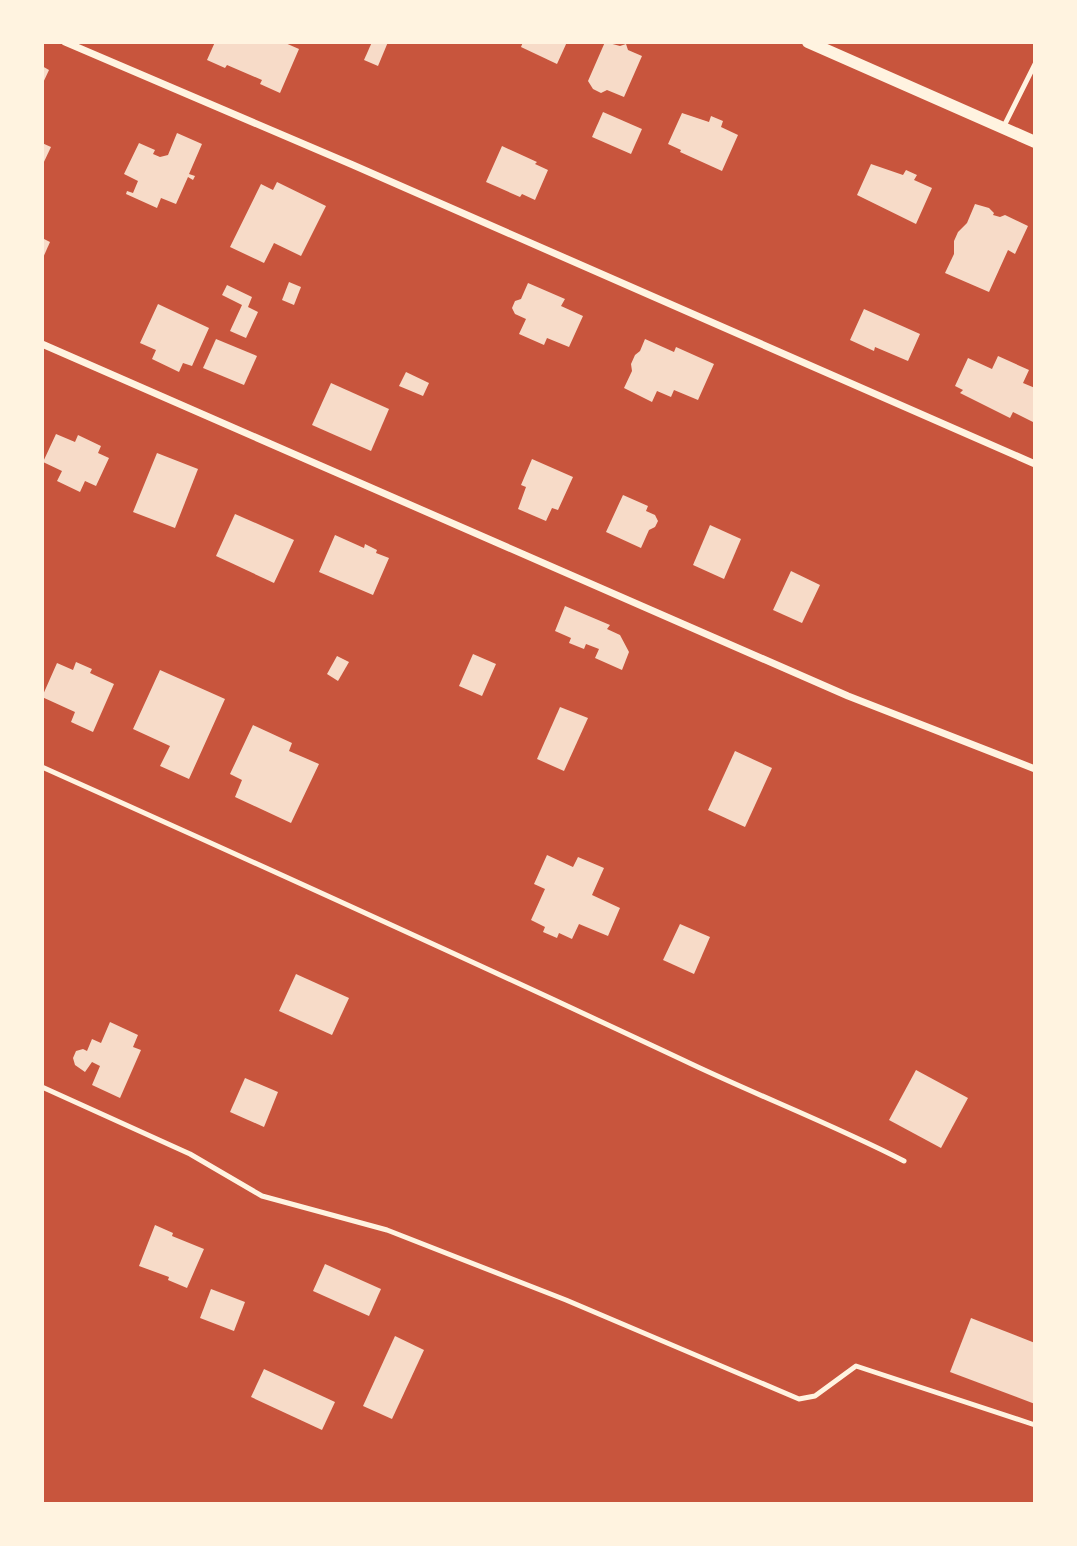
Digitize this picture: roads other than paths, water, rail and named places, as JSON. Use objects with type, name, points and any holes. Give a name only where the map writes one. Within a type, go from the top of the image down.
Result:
[{"type":"street","points":[[65,42],[366,170],[1035,464]]},
{"type":"street","points":[[808,42],[1035,142]]},
{"type":"street","points":[[42,344],[835,690],[1035,769]]},
{"type":"lane","points":[[1003,128],[1035,64]]},
{"type":"lane","points":[[42,767],[448,950],[712,1074],[862,1139],[904,1161]]},
{"type":"lane","points":[[42,1087],[190,1154],[261,1196],[387,1230],[566,1300],[799,1399],[815,1396],[856,1366],[1035,1425]]}]
